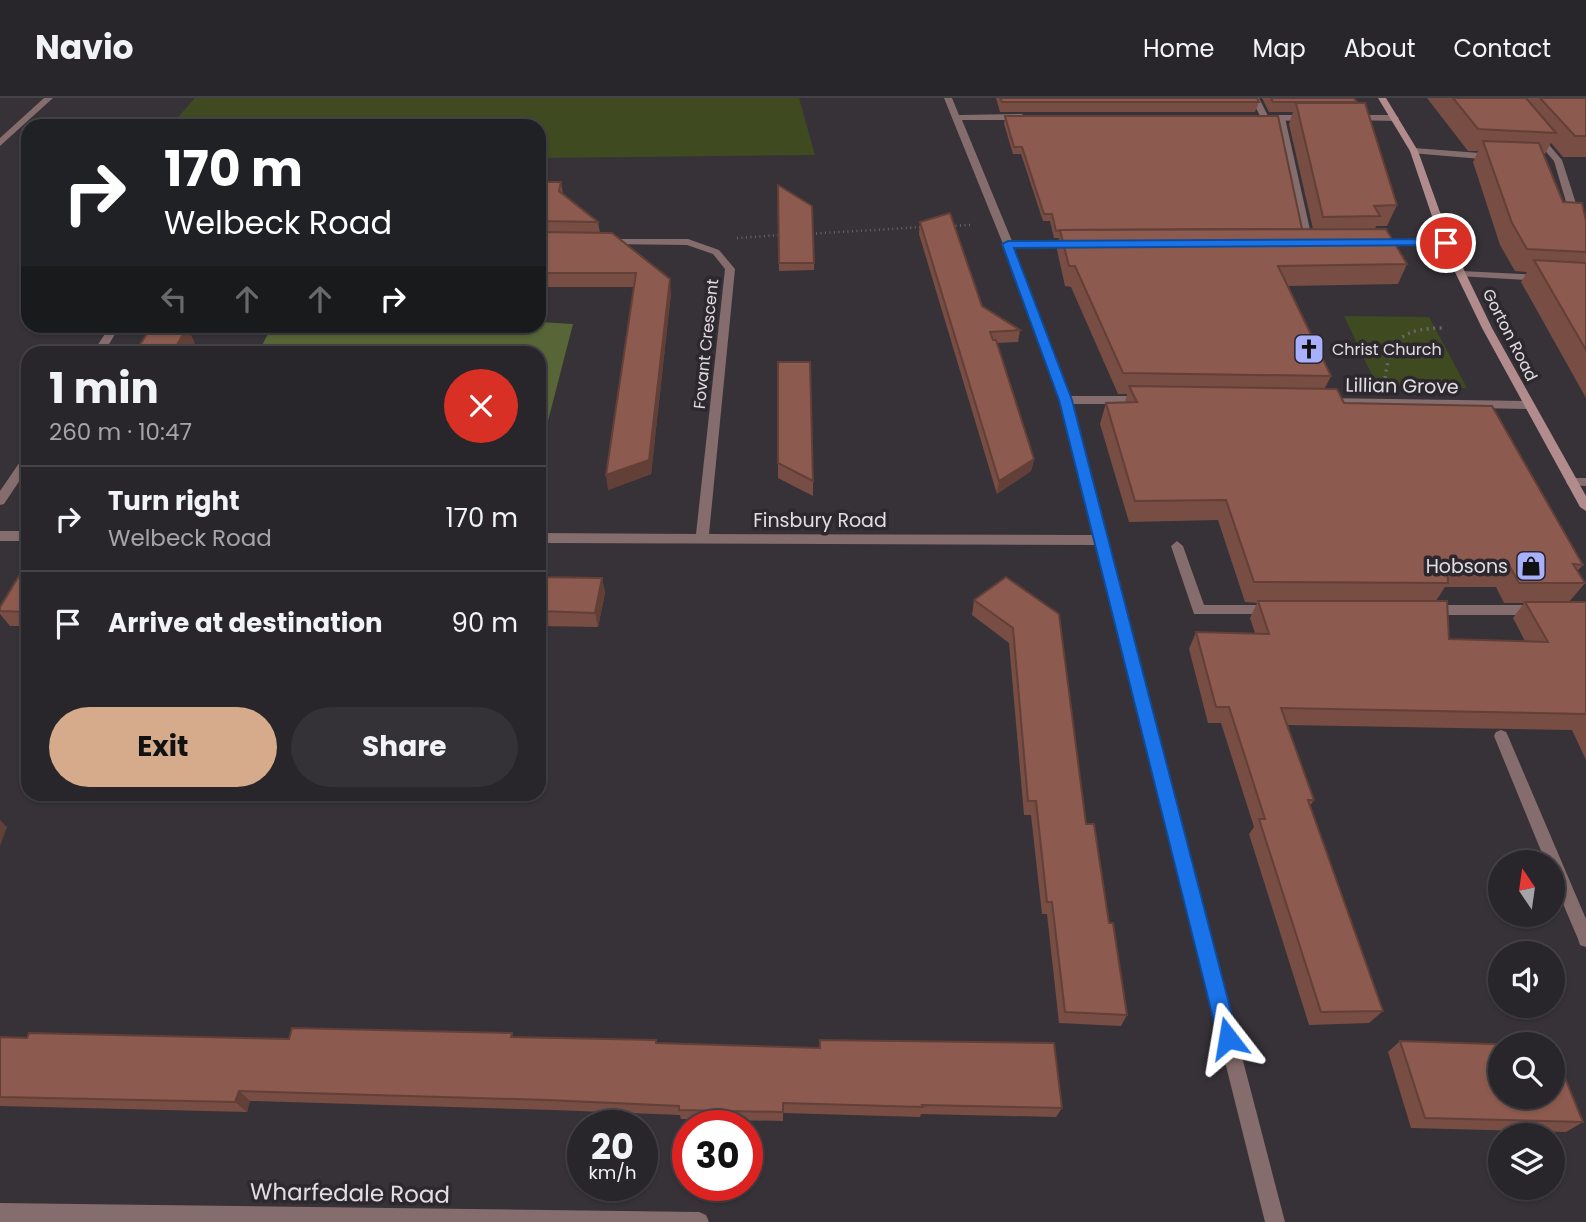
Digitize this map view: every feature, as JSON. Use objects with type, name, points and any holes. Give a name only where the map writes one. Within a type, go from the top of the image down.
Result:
[{"type":"main road","name":"Gorton Road","points":[[1382,98],[1414,151],[1446,243],[1487,328],[1586,507]]},
{"type":"street","points":[[27,119],[49,98]]},
{"type":"street","points":[[948,98],[1008,244],[1065,400],[1275,1222]]},
{"type":"street","points":[[1255,98],[1265,118]]},
{"type":"street","points":[[957,118],[1031,117]]},
{"type":"street","points":[[1252,118],[1319,118]]},
{"type":"street","points":[[1281,118],[1308,243]]},
{"type":"street","points":[[1344,118],[1395,118]]},
{"type":"street","points":[[0,144],[21,124]]},
{"type":"street","points":[[1531,129],[1558,160],[1577,224]]},
{"type":"street","points":[[1414,151],[1502,158]]},
{"type":"street","points":[[1544,159],[1558,160]]},
{"type":"street","name":"Fovant Crescent","points":[[593,242],[688,242],[716,252],[730,269],[702,539]]},
{"type":"street","points":[[1295,243],[1321,243]]},
{"type":"street","points":[[1359,243],[1446,243]]},
{"type":"street","points":[[1008,244],[1090,244]]},
{"type":"street","points":[[1462,274],[1559,278]]},
{"type":"street","points":[[1332,390],[1338,402]]},
{"type":"street","points":[[1065,400],[1160,401]]},
{"type":"street","name":"Lillian Grove","points":[[1310,402],[1528,405]]},
{"type":"street","points":[[0,501],[21,469]]},
{"type":"street","points":[[1572,482],[1586,482]]},
{"type":"street","points":[[0,536],[21,536]]},
{"type":"street","name":"Finsbury Road","points":[[546,538],[1102,540]]},
{"type":"street","points":[[1177,546],[1199,610],[1287,610]]},
{"type":"street","points":[[1421,610],[1548,610]]},
{"type":"street","points":[[1500,736],[1586,939]]},
{"type":"street","name":"Wharfedale Road","points":[[0,1213],[699,1222]]},
{"type":"path","points":[[944,226],[999,223]]},
{"type":"path","points":[[795,234],[931,227]]},
{"type":"path","points":[[727,238],[782,235]]},
{"type":"path","points":[[1383,403],[1387,354],[1405,333],[1428,328],[1446,328]]},
{"type":"green space","points":[[195,98],[799,98],[815,155],[546,158],[546,119],[176,119]]},
{"type":"green space","points":[[1344,316],[1429,317],[1467,388],[1377,386]]},
{"type":"green space","points":[[546,322],[573,324],[548,421],[546,346],[262,346],[268,333],[546,333]]},
{"type":"building","points":[[1000,98],[1257,98],[1259,102],[1002,102]]},
{"type":"building","points":[[1271,98],[1354,98],[1357,102],[1273,102]]},
{"type":"building","points":[[1453,98],[1526,98],[1556,133],[1478,129]]},
{"type":"building","points":[[1540,98],[1586,98],[1586,136],[1575,136]]},
{"type":"building","points":[[1296,103],[1365,103],[1397,205],[1374,206],[1380,216],[1323,217]]},
{"type":"building","points":[[1005,116],[1278,116],[1302,229],[1056,231],[1052,214],[1044,214],[1022,147],[1014,147]]},
{"type":"building","points":[[1483,141],[1539,143],[1563,202],[1582,203],[1586,221],[1586,252],[1527,249],[1512,223]]},
{"type":"building","points":[[546,182],[561,182],[559,191],[598,222],[546,221]]},
{"type":"building","points":[[778,185],[812,206],[814,263],[779,263]]},
{"type":"building","points":[[950,213],[982,306],[1020,330],[990,332],[993,340],[996,340],[1034,459],[999,481],[920,222]]},
{"type":"building","points":[[1386,229],[1407,264],[1278,266],[1331,376],[1123,373],[1075,266],[1069,266],[1060,230]]},
{"type":"building","points":[[546,232],[612,233],[670,279],[649,460],[606,475],[636,273],[546,273]]},
{"type":"building","points":[[1534,260],[1586,263],[1586,350]]},
{"type":"building","points":[[148,333],[184,333],[176,346],[139,346]]},
{"type":"building","points":[[778,362],[810,362],[813,481],[778,463]]},
{"type":"building","points":[[1129,386],[1337,389],[1344,403],[1492,406],[1583,565],[1573,564],[1585,583],[1519,583],[1510,567],[1447,566],[1448,583],[1254,582],[1226,500],[1135,501],[1106,403],[1137,402]]},
{"type":"building","points":[[21,576],[21,612],[0,611]]},
{"type":"building","points":[[546,577],[602,578],[595,613],[546,611]]},
{"type":"building","points":[[1006,577],[1059,614],[1086,824],[1094,824],[1127,1015],[1065,1012],[1052,902],[1047,902],[1036,801],[1028,801],[1013,628],[974,600]]},
{"type":"building","points":[[1258,601],[1447,601],[1449,639],[1548,642],[1525,602],[1586,602],[1586,714],[1281,708],[1314,800],[1308,800],[1383,1011],[1321,1012],[1259,819],[1265,819],[1229,707],[1216,707],[1196,632],[1269,634]]},
{"type":"building","points":[[292,1028],[512,1033],[511,1037],[656,1040],[656,1043],[820,1048],[820,1040],[1054,1043],[1062,1108],[783,1103],[783,1112],[679,1110],[679,1106],[547,1100],[239,1091],[235,1102],[0,1097],[0,1037],[27,1038],[29,1033],[289,1039]]},
{"type":"building","points":[[1400,1041],[1488,1044],[1488,1109],[1565,1109],[1565,1078],[1583,1122],[1425,1118]]},
{"type":"place","name":"Christ Church","points":[[1309,349]]},
{"type":"place","name":"Hobsons","points":[[1531,566]]},
{"type":"route","points":[[1228,1038],[1065,400],[1008,244],[1446,243]]}]
